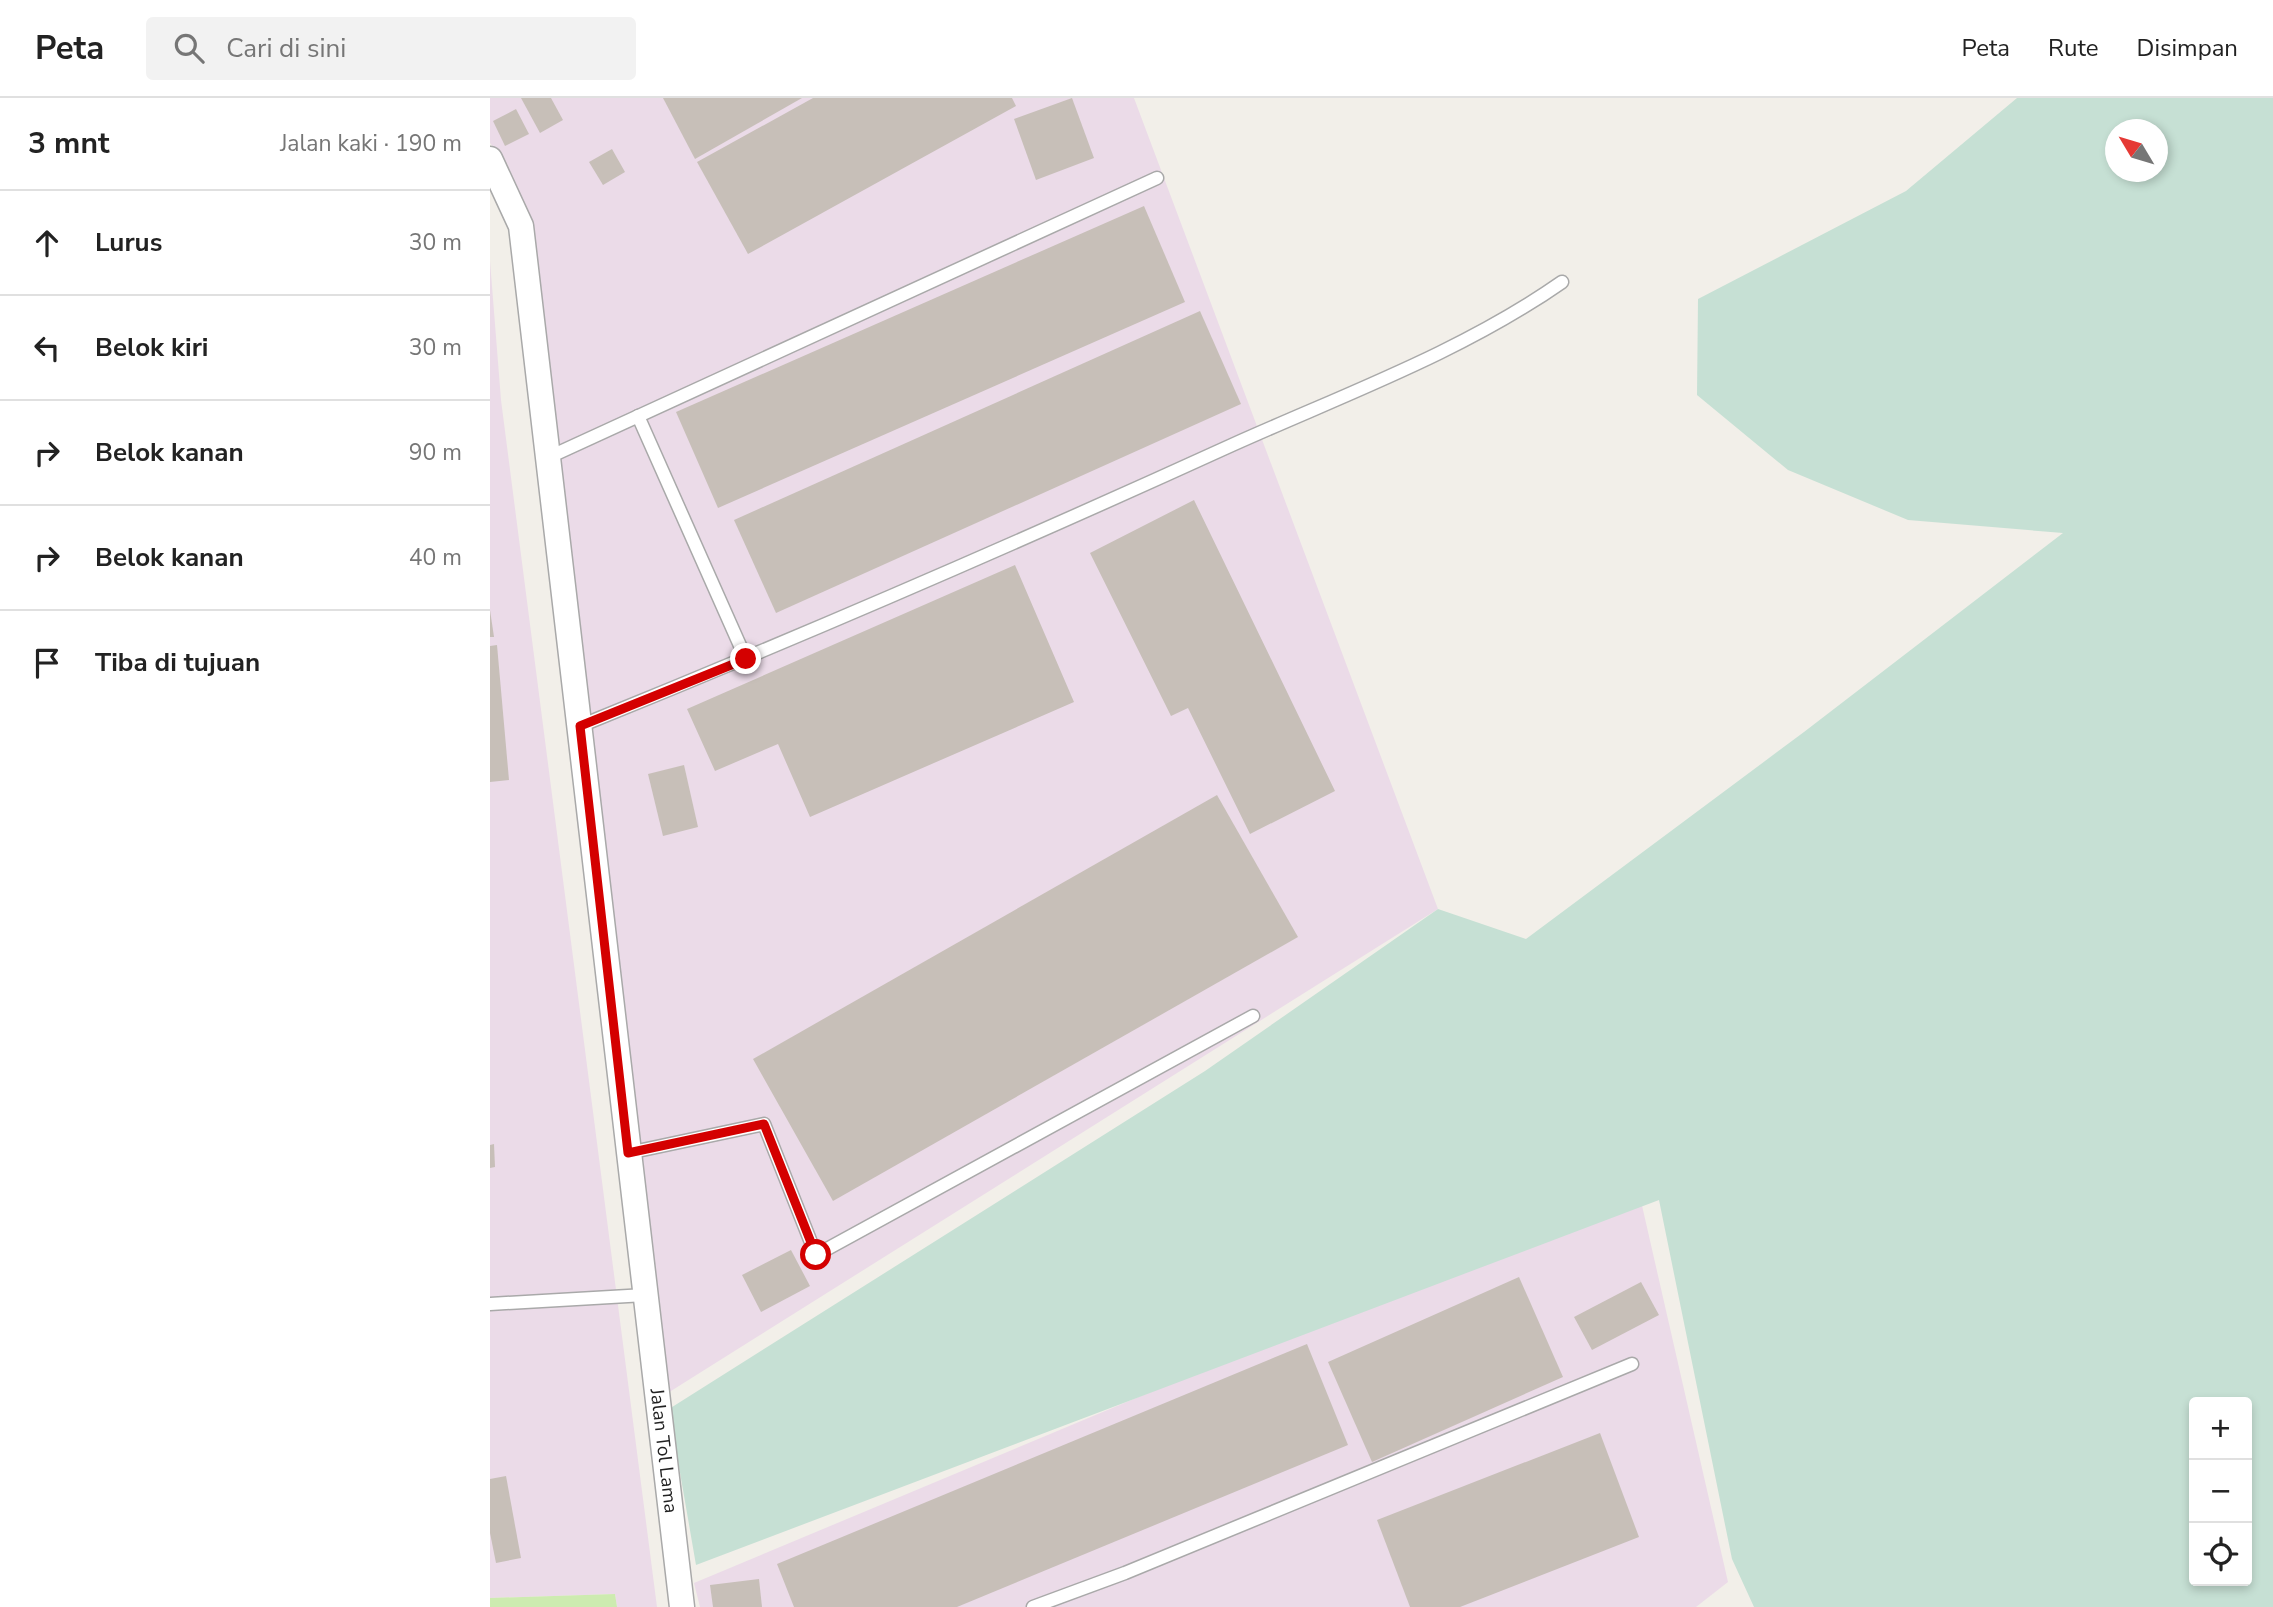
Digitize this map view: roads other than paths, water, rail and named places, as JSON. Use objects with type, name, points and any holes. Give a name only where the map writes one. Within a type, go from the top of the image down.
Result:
[{"type":"street","name":"Jalan Tol Lama","points":[[490,159],[521,226],[682,1607]]},
{"type":"lane","points":[[547,458],[1157,178]]},
{"type":"lane","points":[[580,726],[746,659],[1085,512],[1489,328],[1562,282]]},
{"type":"lane","points":[[638,416],[746,659]]},
{"type":"lane","points":[[628,1153],[764,1124],[816,1255],[1253,1016]]},
{"type":"lane","points":[[490,1304],[645,1295]]},
{"type":"lane","points":[[1033,1607],[1125,1573],[1632,1364]]}]
